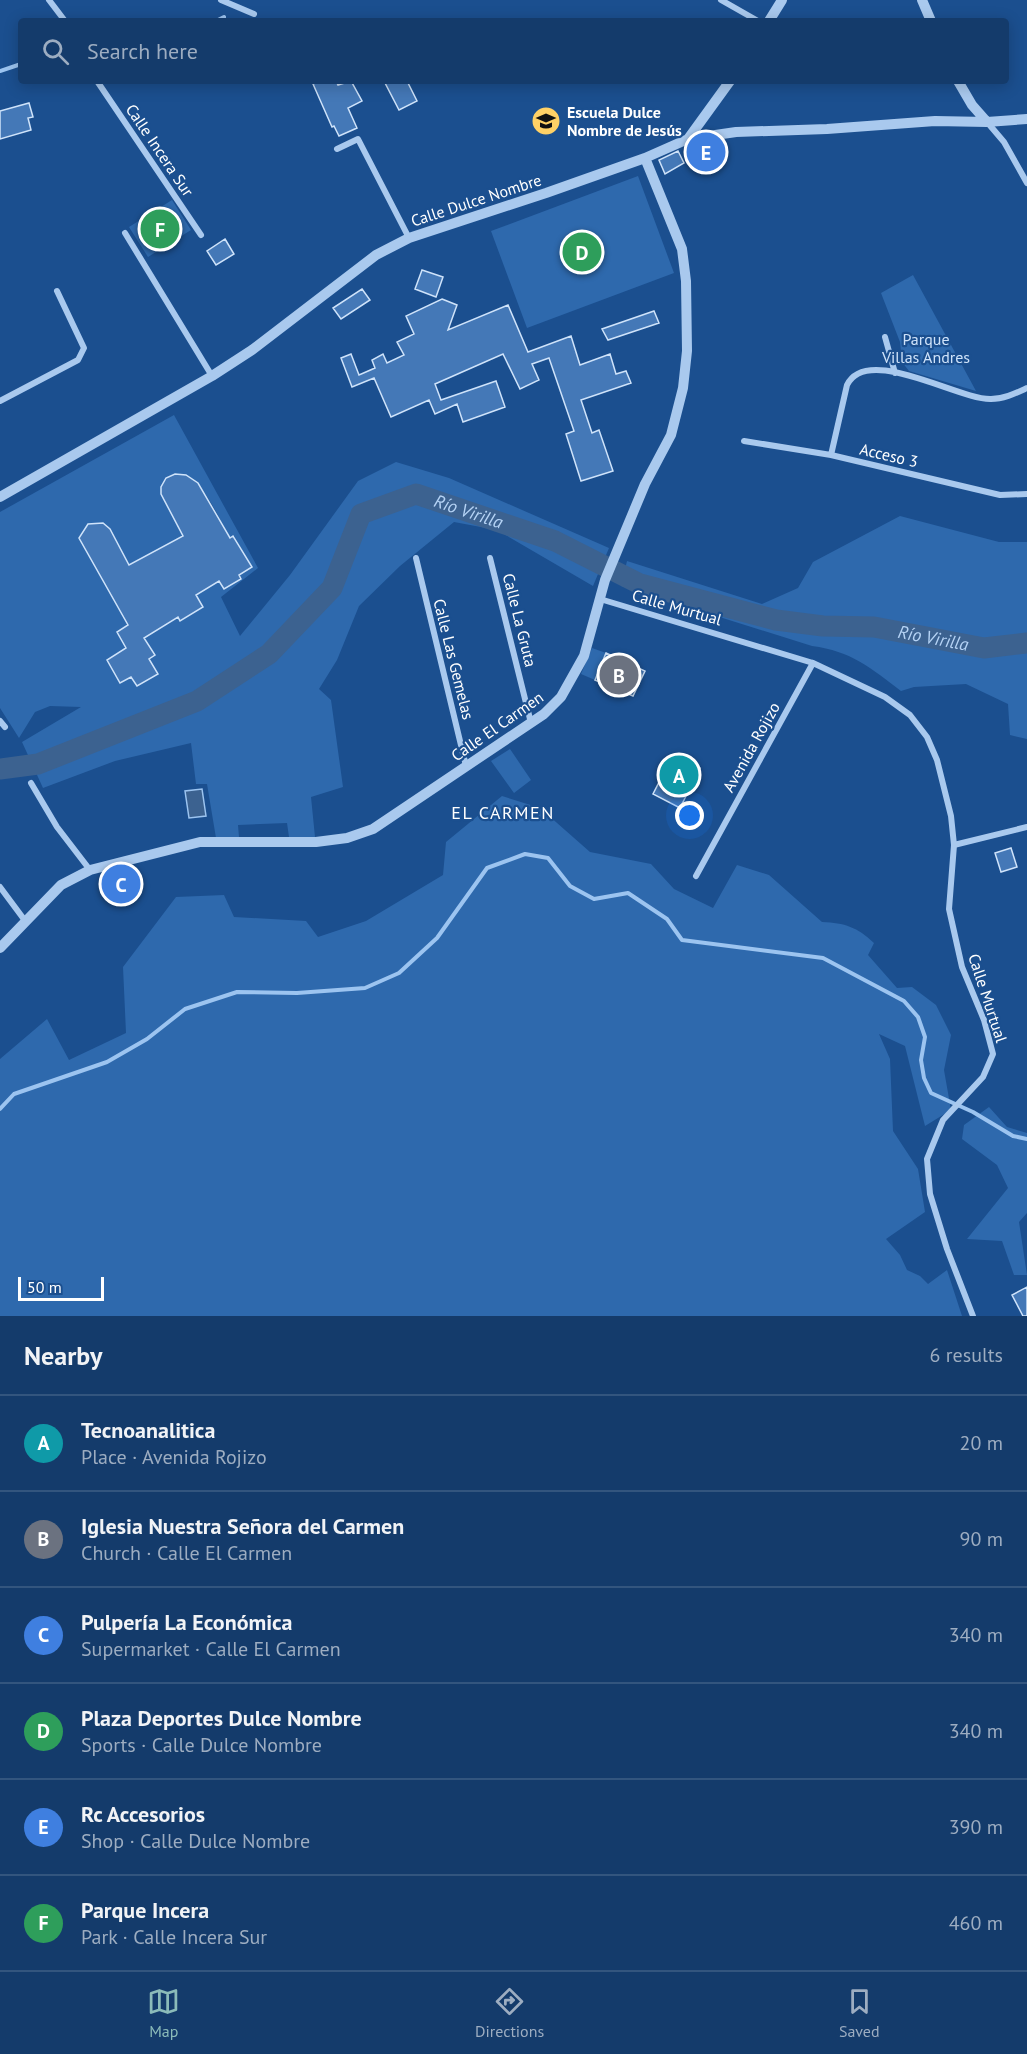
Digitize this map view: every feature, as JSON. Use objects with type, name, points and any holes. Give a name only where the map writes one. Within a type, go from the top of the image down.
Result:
[{"type":"street","points":[[49,0],[63,18]]},
{"type":"street","points":[[221,0],[254,14]]},
{"type":"street","points":[[721,0],[753,18]]},
{"type":"street","points":[[771,18],[782,0]]},
{"type":"street","points":[[922,0],[930,18]]},
{"type":"street","name":"Calle Incera Sur","points":[[99,84],[201,235]]},
{"type":"street","points":[[688,139],[728,84]]},
{"type":"street","points":[[960,84],[972,105],[1004,142],[1027,183]]},
{"type":"street","name":"Calle Dulce Nombre","points":[[0,496],[212,376],[252,350],[376,255],[409,238],[645,158],[688,139],[735,132],[827,129],[935,121],[987,122],[1027,119]]},
{"type":"street","points":[[337,149],[358,139],[409,238]]},
{"type":"street","name":"Calle El Carmen","points":[[0,948],[62,885],[90,870],[200,842],[316,842],[347,838],[373,829],[531,723],[561,697],[584,656],[605,580],[675,424],[683,388],[687,351],[686,281],[682,249],[645,158]]},
{"type":"street","points":[[125,232],[212,376]]},
{"type":"street","points":[[0,401],[78,360],[83,355],[84,348],[57,291]]},
{"type":"street","points":[[885,337],[895,373]]},
{"type":"street","points":[[831,455],[850,378],[872,368],[990,400],[1027,388]]},
{"type":"street","name":"Acceso 3","points":[[744,441],[831,455],[1000,495],[1027,494]]},
{"type":"street","name":"Calle Las Gemelas","points":[[416,558],[466,766]]},
{"type":"street","name":"Calle La Gruta","points":[[490,558],[531,723]]},
{"type":"street","name":"Calle Murtual","points":[[600,599],[813,663],[885,697],[910,715],[927,737],[937,760],[951,816],[954,845],[949,909],[962,967],[984,1020],[993,1054],[983,1077],[943,1120],[927,1159],[930,1194],[947,1250],[974,1316]]},
{"type":"street","name":"Avenida Rojizo","points":[[696,876],[813,663]]},
{"type":"street","points":[[0,721],[5,727]]},
{"type":"street","points":[[30,783],[57,827],[90,870]]},
{"type":"street","points":[[954,845],[1027,827]]},
{"type":"street","points":[[0,887],[26,922]]},
{"type":"green space","points":[[638,176],[674,273],[527,328],[491,231]]},
{"type":"green space","points":[[172,200],[191,230],[148,257],[129,227]]},
{"type":"green space","name":"Parque Villas Andres","points":[[913,275],[976,391],[909,371],[902,362],[900,342],[881,293]]},
{"type":"green space","points":[[174,415],[258,568],[221,597],[240,636],[290,575],[358,481],[396,462],[449,478],[609,548],[593,586],[497,530],[454,522],[400,566],[359,606],[337,660],[319,689],[331,700],[343,787],[311,797],[315,837],[289,837],[287,823],[238,825],[239,837],[216,838],[207,784],[196,784],[191,743],[115,761],[43,788],[22,742],[81,707],[50,706],[35,712],[19,738],[0,708],[0,512]],"holes":[[[175,474],[185,476],[194,482],[208,498],[230,538],[234,536],[252,567],[239,575],[241,579],[224,589],[219,581],[206,589],[189,584],[203,607],[180,621],[163,591],[150,598],[165,625],[144,638],[154,655],[149,659],[158,674],[137,686],[131,677],[120,683],[107,660],[126,648],[117,632],[128,625],[79,538],[88,524],[103,523],[110,529],[129,565],[183,536],[161,490],[162,484],[168,477]]]},
{"type":"green space","points":[[900,516],[999,542],[1027,542],[1027,739],[1010,735],[1008,704],[966,684],[914,687],[901,691],[849,656],[621,586],[627,561],[762,604],[798,588],[813,562]]},
{"type":"green space","points":[[592,648],[606,653],[595,680],[581,674]]},
{"type":"green space","points":[[510,749],[531,780],[514,793],[491,761]]},
{"type":"green space","points":[[502,796],[540,808],[590,852],[651,864],[674,889],[713,908],[737,865],[769,875],[822,922],[850,927],[868,938],[874,943],[868,955],[897,988],[912,987],[936,1005],[951,1035],[944,1070],[951,1110],[925,1126],[905,1046],[879,1034],[890,1059],[893,1131],[918,1169],[925,1212],[886,1239],[900,1255],[907,1270],[920,1276],[928,1284],[947,1270],[962,1316],[0,1316],[0,1059],[47,1019],[69,1060],[126,1033],[123,967],[176,897],[224,895],[234,917],[306,921],[318,937],[366,921],[443,875],[446,842]]},
{"type":"green space","points":[[989,1107],[1007,1127],[1027,1133],[1027,1213],[1019,1222],[1027,1275],[1014,1275],[1002,1241],[967,1239],[1008,1188],[997,1165],[962,1139],[964,1125]]},
{"type":"shaded area","points":[[202,789],[206,816],[189,818],[185,791]]},
{"type":"building","points":[[313,84],[353,84],[362,101],[348,108],[357,128],[339,136],[334,126],[332,127]]},
{"type":"building","points":[[386,84],[408,84],[417,101],[399,110]]},
{"type":"building","points":[[29,103],[33,117],[28,118],[31,130],[0,139],[0,111]]},
{"type":"building","points":[[678,151],[684,163],[665,174],[659,160]]},
{"type":"building","points":[[225,239],[234,254],[216,265],[207,251]]},
{"type":"building","points":[[422,270],[443,277],[436,297],[415,289]]},
{"type":"building","points":[[362,289],[370,300],[341,319],[333,308]]},
{"type":"building","points":[[442,299],[457,305],[448,330],[508,305],[528,352],[571,336],[580,365],[610,354],[616,374],[626,371],[631,383],[581,400],[592,433],[599,430],[613,471],[581,481],[566,434],[574,431],[549,358],[532,364],[539,380],[520,389],[503,354],[435,384],[441,400],[496,381],[505,407],[463,422],[457,404],[435,414],[429,400],[391,417],[374,378],[352,387],[341,358],[351,354],[359,375],[375,368],[372,360],[383,354],[387,363],[404,355],[397,342],[414,334],[406,316]]},
{"type":"building","points":[[654,311],[659,323],[608,340],[602,329]]},
{"type":"building","points":[[175,474],[186,475],[198,483],[230,538],[233,536],[252,567],[239,575],[241,579],[224,589],[219,581],[196,595],[203,607],[180,621],[178,617],[144,638],[155,655],[149,659],[158,674],[137,686],[131,677],[120,683],[107,660],[126,648],[117,632],[128,625],[79,538],[88,524],[103,523],[110,529],[129,565],[183,536],[161,494],[161,487],[166,478]]},
{"type":"building","points":[[606,653],[645,671],[633,696],[595,680]]},
{"type":"building","points":[[673,755],[700,768],[680,808],[653,794]]},
{"type":"building","points":[[1011,848],[1017,867],[1001,872],[995,853]]},
{"type":"building","points":[[129,868],[129,898],[112,901],[113,872]]},
{"type":"building","points":[[1027,1287],[1027,1316],[1023,1316],[1012,1295]]},
{"type":"waterway","points":[[0,71],[18,65]]},
{"type":"waterway","name":"Río Virilla","points":[[0,769],[38,764],[197,701],[269,654],[332,588],[361,514],[416,494],[555,541],[640,584],[776,620],[823,626],[874,627],[984,648],[1027,643]]},
{"type":"waterway","points":[[0,1109],[14,1094],[107,1062],[147,1039],[185,1009],[237,992],[297,993],[365,988],[399,973],[437,938],[487,868],[525,854],[548,858],[570,886],[594,899],[628,893],[667,919],[682,940],[823,958],[904,1001],[918,1017],[925,1037],[921,1060],[924,1078],[931,1093],[973,1112],[1013,1136],[1027,1139]]},
{"type":"place","name":"Escuela Dulce Nombre de Jesús","points":[[546,121]]},
{"type":"place","name":"Rc Accesorios","points":[[706,152]]},
{"type":"place","name":"Parque Incera","points":[[160,229]]},
{"type":"place","name":"Plaza Deportes Dulce Nombre","points":[[582,252]]},
{"type":"place","name":"Iglesia Nuestra Señora del Carmen","points":[[619,675]]},
{"type":"place","name":"Tecnoanalitica","points":[[679,775]]},
{"type":"place","name":"Pulpería La Económica","points":[[121,884]]},
{"type":"district","name":"EL CARMEN","points":[[503,813]]}]
